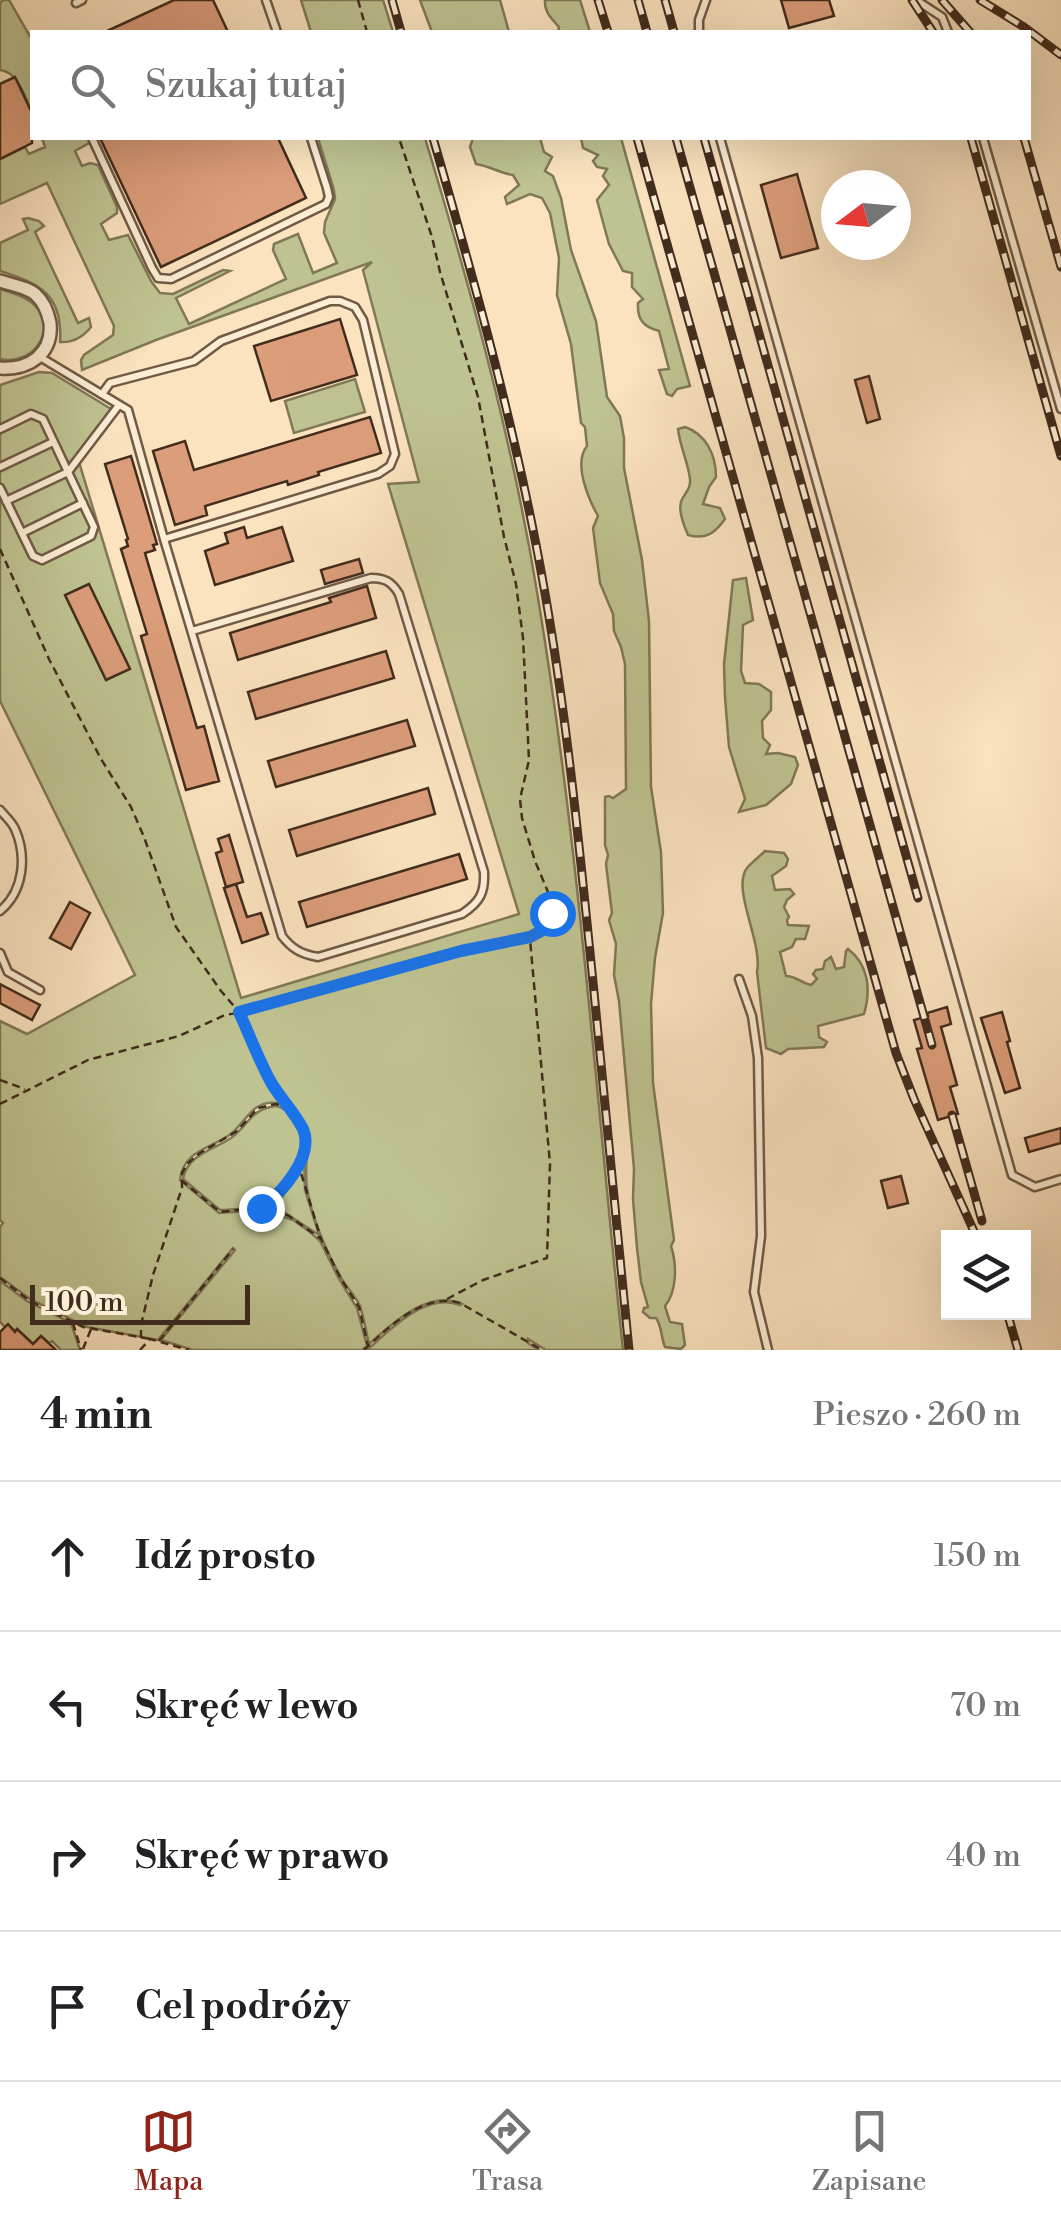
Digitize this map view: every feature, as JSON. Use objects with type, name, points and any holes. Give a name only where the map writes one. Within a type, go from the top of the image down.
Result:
[{"type":"street","points":[[0,280],[34,292],[44,304],[50,332],[49,345],[40,357],[25,366],[0,368]]},
{"type":"lane","points":[[266,0],[276,30]]},
{"type":"lane","points":[[699,30],[698,20],[706,0]]},
{"type":"lane","points":[[916,0],[942,17],[947,30]]},
{"type":"lane","points":[[93,140],[152,268],[164,280],[326,204],[328,188],[312,140]]},
{"type":"lane","points":[[721,140],[1012,1175],[1035,1187],[1061,1179]]},
{"type":"lane","points":[[984,140],[1061,409]]},
{"type":"lane","points":[[102,394],[110,383],[194,361],[221,342],[330,301],[349,303],[360,313],[395,454],[390,466],[378,474],[164,538]]},
{"type":"lane","points":[[40,357],[128,410],[164,538],[282,936],[302,954],[318,957],[462,914],[476,905],[485,890],[484,872],[394,586],[383,578],[371,578],[192,631]]},
{"type":"lane","points":[[6,502],[68,472],[119,405]]},
{"type":"lane","points":[[0,429],[30,414],[43,419],[94,528],[91,536],[42,560],[33,556],[0,488]]},
{"type":"lane","points":[[0,467],[54,441]]},
{"type":"lane","points":[[22,533],[82,503]]},
{"type":"lane","points":[[0,810],[14,826],[23,858],[20,882],[0,910]]},
{"type":"lane","points":[[0,953],[8,972],[40,990]]},
{"type":"lane","points":[[738,978],[752,1016],[758,1058],[760,1236],[754,1292],[768,1350]]},
{"type":"path","points":[[358,0],[366,30]]},
{"type":"path","points":[[0,1104],[88,1060],[180,1036],[206,1022],[461,951],[530,937],[543,930],[552,913],[522,818],[520,799],[529,760],[516,584],[478,397],[400,140]]},
{"type":"path","points":[[0,549],[49,659],[131,807],[176,927],[239,1012],[287,1108]]},
{"type":"path","points":[[298,1163],[321,1240],[359,1308],[366,1348],[423,1306],[547,1258],[550,1164],[530,937]]},
{"type":"path","points":[[0,1080],[26,1090]]},
{"type":"path","points":[[141,1338],[147,1299],[182,1188],[182,1172],[188,1162],[228,1138],[258,1108],[276,1104],[294,1113],[306,1139],[298,1163],[280,1192],[261,1208]]},
{"type":"path","points":[[181,1180],[220,1212],[261,1208],[289,1216],[321,1240]]},
{"type":"path","points":[[159,1341],[234,1249]]},
{"type":"path","points":[[0,1278],[30,1301],[91,1329],[189,1350]]},
{"type":"path","points":[[447,1299],[542,1350]]},
{"type":"path","points":[[73,1322],[82,1350]]},
{"type":"path","points":[[82,1350],[91,1329]]},
{"type":"path","points":[[140,1350],[150,1339]]},
{"type":"green space","points":[[9,0],[30,37],[30,108],[17,80],[0,70],[0,3]]},
{"type":"green space","points":[[301,0],[383,0],[392,30],[310,30]]},
{"type":"green space","points":[[420,0],[500,0],[508,30],[431,30]]},
{"type":"green space","points":[[545,0],[580,0],[589,30],[558,30]]},
{"type":"green space","points":[[43,140],[90,140],[75,151],[82,166],[98,165],[117,207],[117,213],[101,224],[109,240],[128,235],[160,293],[173,294],[223,270],[230,271],[176,298],[189,324],[286,279],[274,244],[298,234],[313,273],[337,263],[324,233],[335,199],[319,140],[426,140],[488,363],[537,592],[576,875],[623,1350],[546,1350],[528,1339],[539,1350],[367,1350],[422,1308],[447,1302],[462,1304],[449,1301],[436,1301],[412,1310],[369,1344],[360,1306],[331,1259],[312,1212],[303,1124],[291,1107],[278,1103],[260,1105],[228,1136],[191,1157],[180,1180],[219,1213],[264,1210],[293,1220],[320,1241],[357,1308],[367,1346],[362,1350],[193,1350],[161,1340],[233,1248],[158,1340],[87,1327],[30,1299],[0,1277],[0,1021],[27,1034],[135,975],[0,701],[0,385],[39,372],[52,373],[116,412],[79,462],[241,998],[519,914],[388,484],[419,482],[363,270],[372,262],[82,370],[84,355],[113,335],[114,326],[47,183],[0,204],[0,159],[25,147],[29,154],[45,147]]},
{"type":"green space","points":[[472,140],[541,140],[544,152],[552,157],[545,171],[553,176],[561,198],[571,250],[596,321],[607,397],[620,416],[624,438],[624,468],[649,621],[651,787],[661,852],[663,913],[651,1004],[653,1083],[674,1240],[674,1286],[665,1306],[670,1322],[682,1324],[685,1345],[681,1349],[665,1347],[656,1318],[643,1312],[648,1307],[637,1248],[634,1169],[605,845],[605,797],[613,798],[626,789],[625,664],[613,614],[600,583],[593,528],[598,516],[586,490],[581,462],[587,446],[585,427],[581,423],[571,344],[557,295],[559,258],[550,213],[542,198],[530,194],[507,204],[505,197],[519,185],[513,175],[476,164],[470,147]]},
{"type":"green space","points":[[581,140],[622,140],[690,386],[677,389],[672,396],[667,394],[659,370],[669,369],[659,331],[640,318],[638,303],[643,299],[632,287],[632,273],[623,271],[609,244],[597,200],[609,185],[603,176],[607,169],[597,167],[593,161],[598,155],[583,148]]},
{"type":"green space","points":[[23,219],[44,226],[35,232],[78,323],[89,318],[91,327],[73,340],[60,342],[58,313],[46,294],[27,281],[0,271],[0,243],[28,230]]},
{"type":"green space","points":[[0,289],[31,302],[44,322],[44,332],[33,351],[13,360],[0,359]]},
{"type":"green space","points":[[355,379],[365,412],[294,433],[285,401]]},
{"type":"green space","points":[[685,427],[704,440],[714,461],[716,477],[703,504],[720,508],[725,519],[705,536],[688,535],[681,514],[681,502],[690,483],[678,429]]},
{"type":"green space","points":[[746,578],[753,620],[743,625],[741,671],[745,683],[759,684],[771,692],[771,710],[762,721],[763,738],[770,745],[766,754],[795,757],[798,765],[791,784],[766,805],[739,812],[745,799],[729,747],[724,664],[733,580]]},
{"type":"green space","points":[[765,851],[784,853],[788,859],[786,866],[772,876],[775,890],[790,889],[794,894],[784,907],[788,925],[809,926],[805,939],[796,939],[792,947],[780,952],[786,976],[811,985],[817,979],[813,974],[823,969],[831,957],[836,969],[844,967],[848,949],[864,970],[868,987],[864,1014],[818,1026],[819,1037],[827,1042],[824,1047],[788,1049],[781,1054],[766,1048],[756,946],[743,889],[747,868]]},
{"type":"green space","points":[[277,1106],[296,1119],[304,1141],[295,1169],[267,1202],[251,1208],[220,1210],[183,1179],[195,1159],[231,1138],[256,1114]]},
{"type":"green space","points":[[304,1154],[305,1190],[319,1235],[285,1213],[264,1207],[285,1189]]},
{"type":"green space","points":[[0,1281],[27,1301],[71,1323],[80,1350],[61,1350],[41,1336],[33,1344],[18,1330],[5,1327],[0,1322]]},
{"type":"building","points":[[174,0],[213,0],[227,30],[109,30]]},
{"type":"building","points":[[781,0],[829,0],[834,16],[789,28]]},
{"type":"building","points":[[15,77],[30,109],[32,143],[0,159],[0,84]]},
{"type":"building","points":[[101,140],[279,140],[306,198],[161,267]]},
{"type":"building","points":[[797,174],[818,248],[781,258],[761,185]]},
{"type":"building","points":[[340,319],[357,375],[271,401],[254,346]]},
{"type":"building","points":[[869,376],[880,419],[867,423],[855,380]]},
{"type":"building","points":[[370,417],[381,453],[288,485],[287,481],[205,506],[207,515],[175,525],[153,451],[185,441],[194,470]]},
{"type":"building","points":[[131,456],[157,544],[153,545],[155,550],[145,553],[197,728],[204,726],[219,781],[186,790],[141,636],[147,634],[121,549],[128,546],[128,539],[105,464]]},
{"type":"building","points":[[244,527],[247,538],[282,527],[293,561],[215,585],[205,551],[228,543],[225,533]]},
{"type":"building","points":[[359,559],[363,573],[325,584],[321,570]]},
{"type":"building","points":[[89,584],[130,669],[106,680],[65,595]]},
{"type":"building","points":[[367,586],[376,618],[238,660],[230,633],[331,602],[329,598]]},
{"type":"building","points":[[386,651],[394,678],[256,719],[248,692]]},
{"type":"building","points":[[407,720],[415,746],[276,787],[268,761]]},
{"type":"building","points":[[428,788],[435,814],[297,856],[289,830]]},
{"type":"building","points":[[229,835],[243,882],[226,887],[216,853],[222,851],[218,839]]},
{"type":"building","points":[[459,854],[467,879],[307,927],[299,902]]},
{"type":"building","points":[[236,884],[247,917],[261,913],[268,934],[242,943],[224,888]]},
{"type":"building","points":[[70,902],[90,913],[71,949],[50,938]]},
{"type":"building","points":[[0,984],[40,1005],[32,1020],[0,1003]]},
{"type":"building","points":[[947,1007],[951,1024],[941,1027],[957,1085],[950,1087],[958,1114],[938,1120],[917,1049],[922,1048],[914,1020]]},
{"type":"building","points":[[1002,1012],[1020,1088],[1005,1093],[981,1018]]},
{"type":"building","points":[[1061,1128],[1061,1143],[1029,1152],[1025,1138]]},
{"type":"building","points":[[901,1176],[908,1203],[888,1208],[881,1181]]},
{"type":"building","points":[[8,1324],[33,1344],[41,1336],[56,1350],[0,1350],[0,1332]]},
{"type":"railway","points":[[392,0],[400,30]]},
{"type":"railway","points":[[598,0],[607,30]]},
{"type":"railway","points":[[638,0],[646,30]]},
{"type":"railway","points":[[665,0],[673,30]]},
{"type":"railway","points":[[912,0],[932,30]]},
{"type":"railway","points":[[942,0],[968,30]]},
{"type":"railway","points":[[980,0],[1028,30]]},
{"type":"railway","points":[[1031,32],[1061,55]]},
{"type":"railway","points":[[434,140],[510,424],[554,647],[578,838],[629,1350]]},
{"type":"railway","points":[[638,140],[896,1053],[973,1230]]},
{"type":"railway","points":[[677,140],[932,1045]]},
{"type":"railway","points":[[705,140],[918,898]]},
{"type":"railway","points":[[972,140],[1061,456]]},
{"type":"railway","points":[[1025,140],[1061,267]]},
{"type":"railway","points":[[952,1115],[982,1221]]},
{"type":"railway","points":[[1009,1320],[1018,1350]]},
{"type":"route","points":[[261,1208],[288,1183],[306,1139],[294,1113],[270,1080],[239,1012],[461,951],[530,937],[543,930],[552,913]]}]
